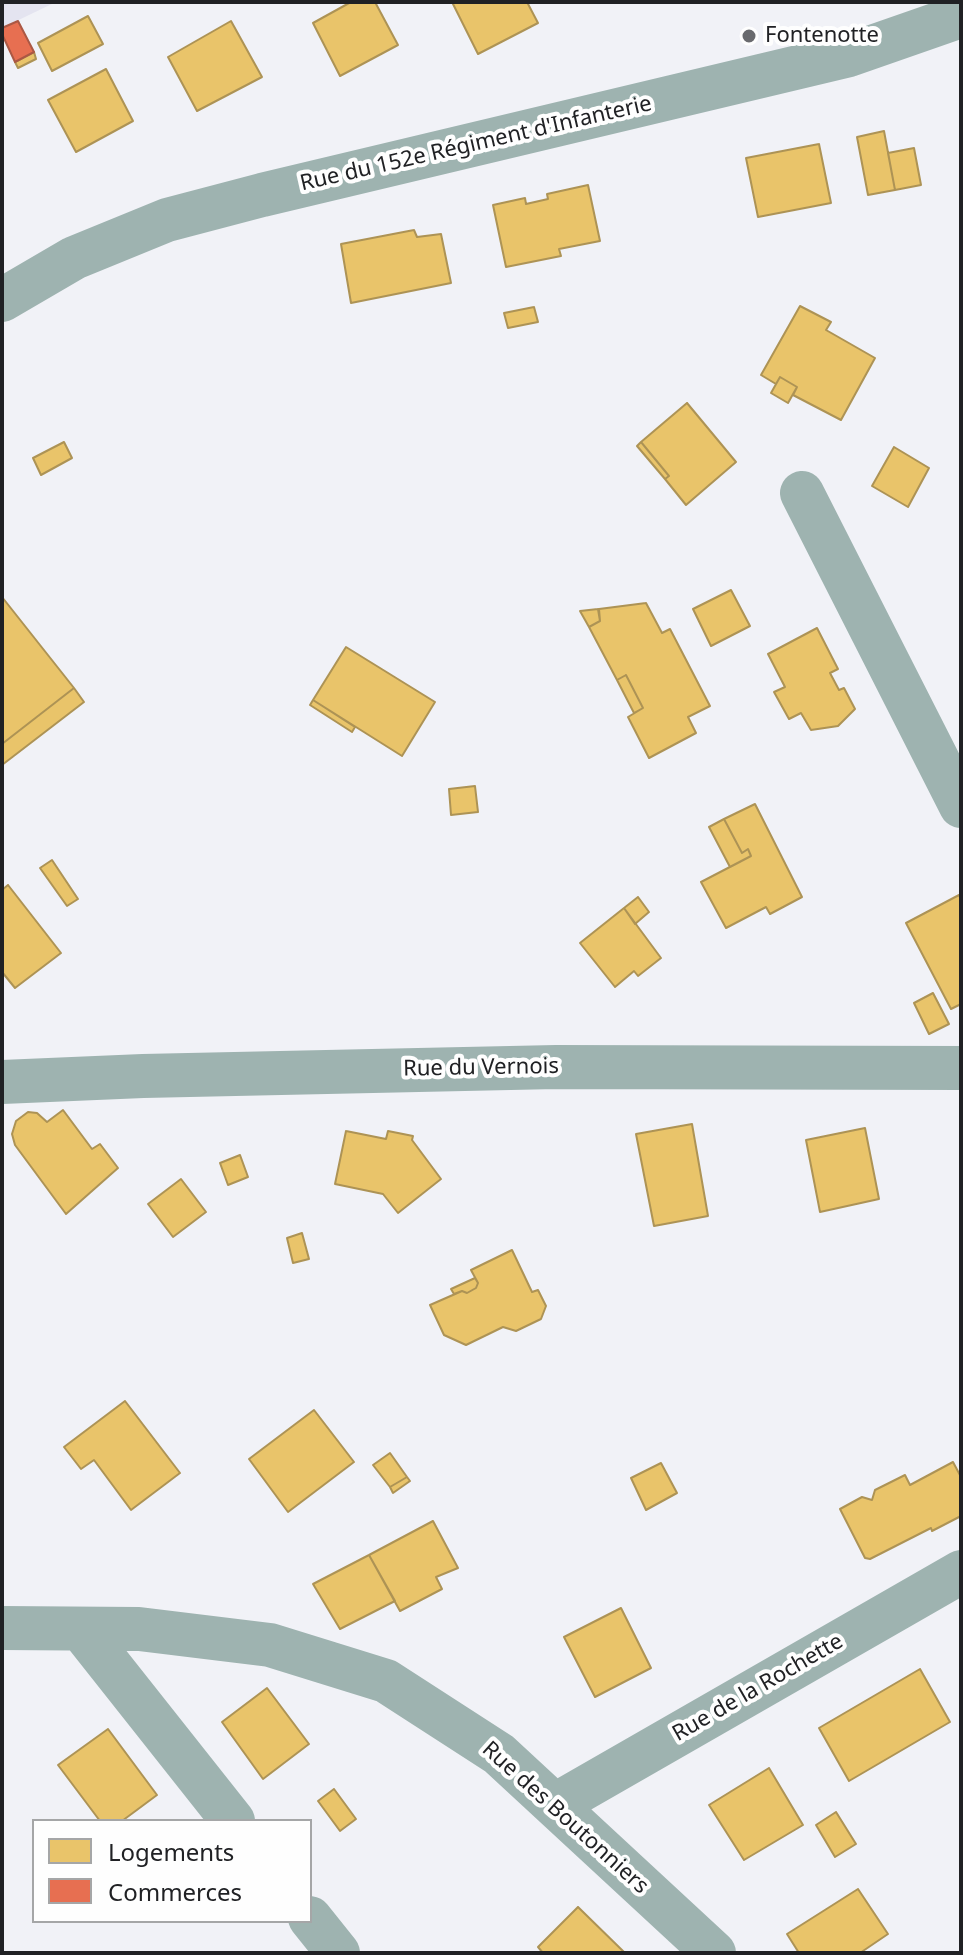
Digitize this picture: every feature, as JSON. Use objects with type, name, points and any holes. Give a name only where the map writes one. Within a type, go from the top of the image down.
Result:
[{"type":"street","name":"Rue du 152e Régiment d'Infanterie","points":[[2,300],[74,258],[167,220],[849,55],[961,16]]},
{"type":"street","points":[[802,493],[961,806]]},
{"type":"street","name":"Rue du Vernois","points":[[2,1082],[556,1067],[961,1068]]},
{"type":"street","name":"Rue de la Rochette","points":[[555,1805],[961,1572]]},
{"type":"street","name":"Rue des Boutonniers","points":[[2,1628],[139,1629],[270,1645],[386,1681],[499,1754],[714,1953]]},
{"type":"street","points":[[81,1629],[231,1819]]},
{"type":"street","points":[[312,1920],[338,1953]]},
{"type":"shaded area","points":[[2,2],[56,2],[2,28]]},
{"type":"building: Logements","points":[[351,2],[375,2],[398,45],[340,76],[313,23]]},
{"type":"building: Logements","points":[[452,2],[527,2],[538,23],[478,54]]},
{"type":"building: Logements","points":[[88,16],[103,44],[52,71],[38,43]]},
{"type":"building: Logements","points":[[231,21],[262,77],[197,111],[168,57]]},
{"type":"building: Logements","points":[[34,52],[36,59],[18,68],[15,62]]},
{"type":"building: Logements","points":[[106,69],[133,121],[76,152],[48,100]]},
{"type":"building: Logements","points":[[884,131],[895,190],[868,195],[857,137]]},
{"type":"building: Logements","points":[[819,144],[831,203],[758,217],[746,158]]},
{"type":"building: Logements","points":[[914,148],[921,185],[895,190],[888,153]]},
{"type":"building: Logements","points":[[588,185],[600,241],[559,249],[561,256],[506,267],[493,205],[525,198],[526,204],[548,199],[547,194]]},
{"type":"building: Logements","points":[[414,230],[417,237],[441,234],[451,283],[351,303],[341,244]]},
{"type":"building: Logements","points":[[800,306],[831,322],[826,330],[875,358],[841,420],[793,395],[797,387],[780,377],[776,384],[761,375]]},
{"type":"building: Logements","points":[[534,307],[538,322],[508,328],[504,313]]},
{"type":"building: Logements","points":[[780,377],[797,387],[788,403],[771,393]]},
{"type":"building: Logements","points":[[687,403],[736,462],[686,505],[665,479],[669,476],[641,442]]},
{"type":"building: Logements","points":[[64,442],[72,458],[41,475],[33,458]]},
{"type":"building: Logements","points":[[641,442],[669,476],[665,479],[637,446]]},
{"type":"building: Logements","points":[[894,447],[929,468],[908,507],[872,486]]},
{"type":"building: Logements","points":[[731,590],[750,626],[711,646],[693,609]]},
{"type":"building: Logements","points":[[2,597],[74,688],[2,744]]},
{"type":"building: Logements","points":[[646,603],[662,633],[670,629],[710,706],[688,717],[696,733],[649,758],[628,717],[643,708],[626,675],[617,680],[589,627],[600,621],[599,609]]},
{"type":"building: Logements","points":[[598,609],[600,621],[589,627],[580,611]]},
{"type":"building: Logements","points":[[817,628],[838,669],[830,673],[839,690],[844,688],[855,709],[838,726],[811,730],[801,713],[789,719],[774,692],[785,687],[768,654]]},
{"type":"building: Logements","points":[[346,647],[435,702],[402,756],[313,700]]},
{"type":"building: Logements","points":[[626,675],[643,708],[634,713],[617,680]]},
{"type":"building: Logements","points":[[74,688],[84,702],[2,765],[2,744]]},
{"type":"building: Logements","points":[[313,700],[355,727],[352,732],[310,705]]},
{"type":"building: Logements","points":[[475,786],[478,812],[451,815],[449,789]]},
{"type":"building: Logements","points":[[755,804],[802,897],[770,914],[766,907],[726,928],[701,882],[751,856],[748,849],[742,853],[724,819]]},
{"type":"building: Logements","points":[[724,819],[742,853],[748,849],[751,856],[730,867],[709,827]]},
{"type":"building: Logements","points":[[52,860],[78,899],[67,906],[40,868]]},
{"type":"building: Logements","points":[[8,885],[61,953],[15,988],[2,972],[2,890]]},
{"type":"building: Logements","points":[[959,895],[961,1004],[951,1009],[906,923]]},
{"type":"building: Logements","points":[[638,897],[649,912],[635,924],[624,908]]},
{"type":"building: Logements","points":[[624,908],[661,958],[638,976],[634,971],[615,987],[580,943]]},
{"type":"building: Logements","points":[[933,993],[949,1024],[929,1034],[914,1003]]},
{"type":"building: Logements","points":[[63,1110],[92,1149],[100,1144],[118,1168],[66,1214],[15,1145],[12,1134],[16,1121],[28,1112],[37,1113],[47,1122]]},
{"type":"building: Logements","points":[[692,1124],[708,1216],[654,1226],[636,1134]]},
{"type":"building: Logements","points":[[865,1128],[879,1199],[820,1212],[806,1140]]},
{"type":"building: Logements","points":[[346,1131],[386,1139],[388,1131],[413,1136],[412,1140],[441,1179],[398,1213],[383,1194],[335,1184]]},
{"type":"building: Logements","points":[[240,1155],[248,1177],[228,1185],[220,1163]]},
{"type":"building: Logements","points":[[181,1179],[206,1212],[173,1237],[148,1204]]},
{"type":"building: Logements","points":[[302,1233],[309,1259],[293,1263],[287,1238]]},
{"type":"building: Logements","points":[[512,1250],[532,1292],[538,1290],[546,1306],[541,1319],[516,1331],[503,1327],[466,1345],[444,1335],[430,1305],[476,1288],[478,1283],[471,1270]]},
{"type":"building: Logements","points":[[475,1278],[478,1283],[476,1288],[467,1293],[454,1294],[451,1289]]},
{"type":"building: Logements","points":[[125,1401],[180,1473],[131,1510],[94,1460],[81,1469],[64,1447]]},
{"type":"building: Logements","points":[[314,1410],[354,1462],[288,1512],[249,1459]]},
{"type":"building: Logements","points":[[390,1453],[407,1477],[390,1487],[373,1465]]},
{"type":"building: Logements","points":[[953,1462],[961,1477],[961,1516],[870,1559],[865,1558],[840,1509],[862,1497],[872,1500],[875,1490],[905,1475],[910,1485]]},
{"type":"building: Logements","points":[[661,1463],[677,1493],[646,1510],[631,1478]]},
{"type":"building: Logements","points":[[407,1477],[410,1481],[393,1493],[390,1487]]},
{"type":"building: Logements","points":[[433,1521],[458,1568],[436,1577],[442,1589],[400,1611],[369,1555]]},
{"type":"building: Logements","points":[[369,1555],[395,1601],[340,1629],[313,1584]]},
{"type":"building: Logements","points":[[621,1608],[651,1668],[595,1697],[564,1637]]},
{"type":"building: Logements","points":[[920,1669],[950,1722],[849,1781],[819,1728]]},
{"type":"building: Logements","points":[[267,1688],[309,1744],[263,1779],[222,1722]]},
{"type":"building: Logements","points":[[108,1729],[157,1795],[125,1819],[98,1819],[58,1765]]},
{"type":"building: Logements","points":[[769,1768],[803,1825],[744,1860],[709,1805]]},
{"type":"building: Logements","points":[[334,1789],[356,1819],[340,1831],[318,1801]]},
{"type":"building: Logements","points":[[836,1812],[856,1844],[835,1857],[816,1825]]},
{"type":"building: Logements","points":[[858,1889],[888,1934],[860,1953],[799,1953],[787,1934]]},
{"type":"building: Logements","points":[[578,1907],[625,1953],[543,1953],[538,1947]]},
{"type":"building: Commerces","points":[[18,21],[34,52],[15,62],[2,28]]},
{"type":"place","name":"Fontenotte","points":[[749,36]]}]
